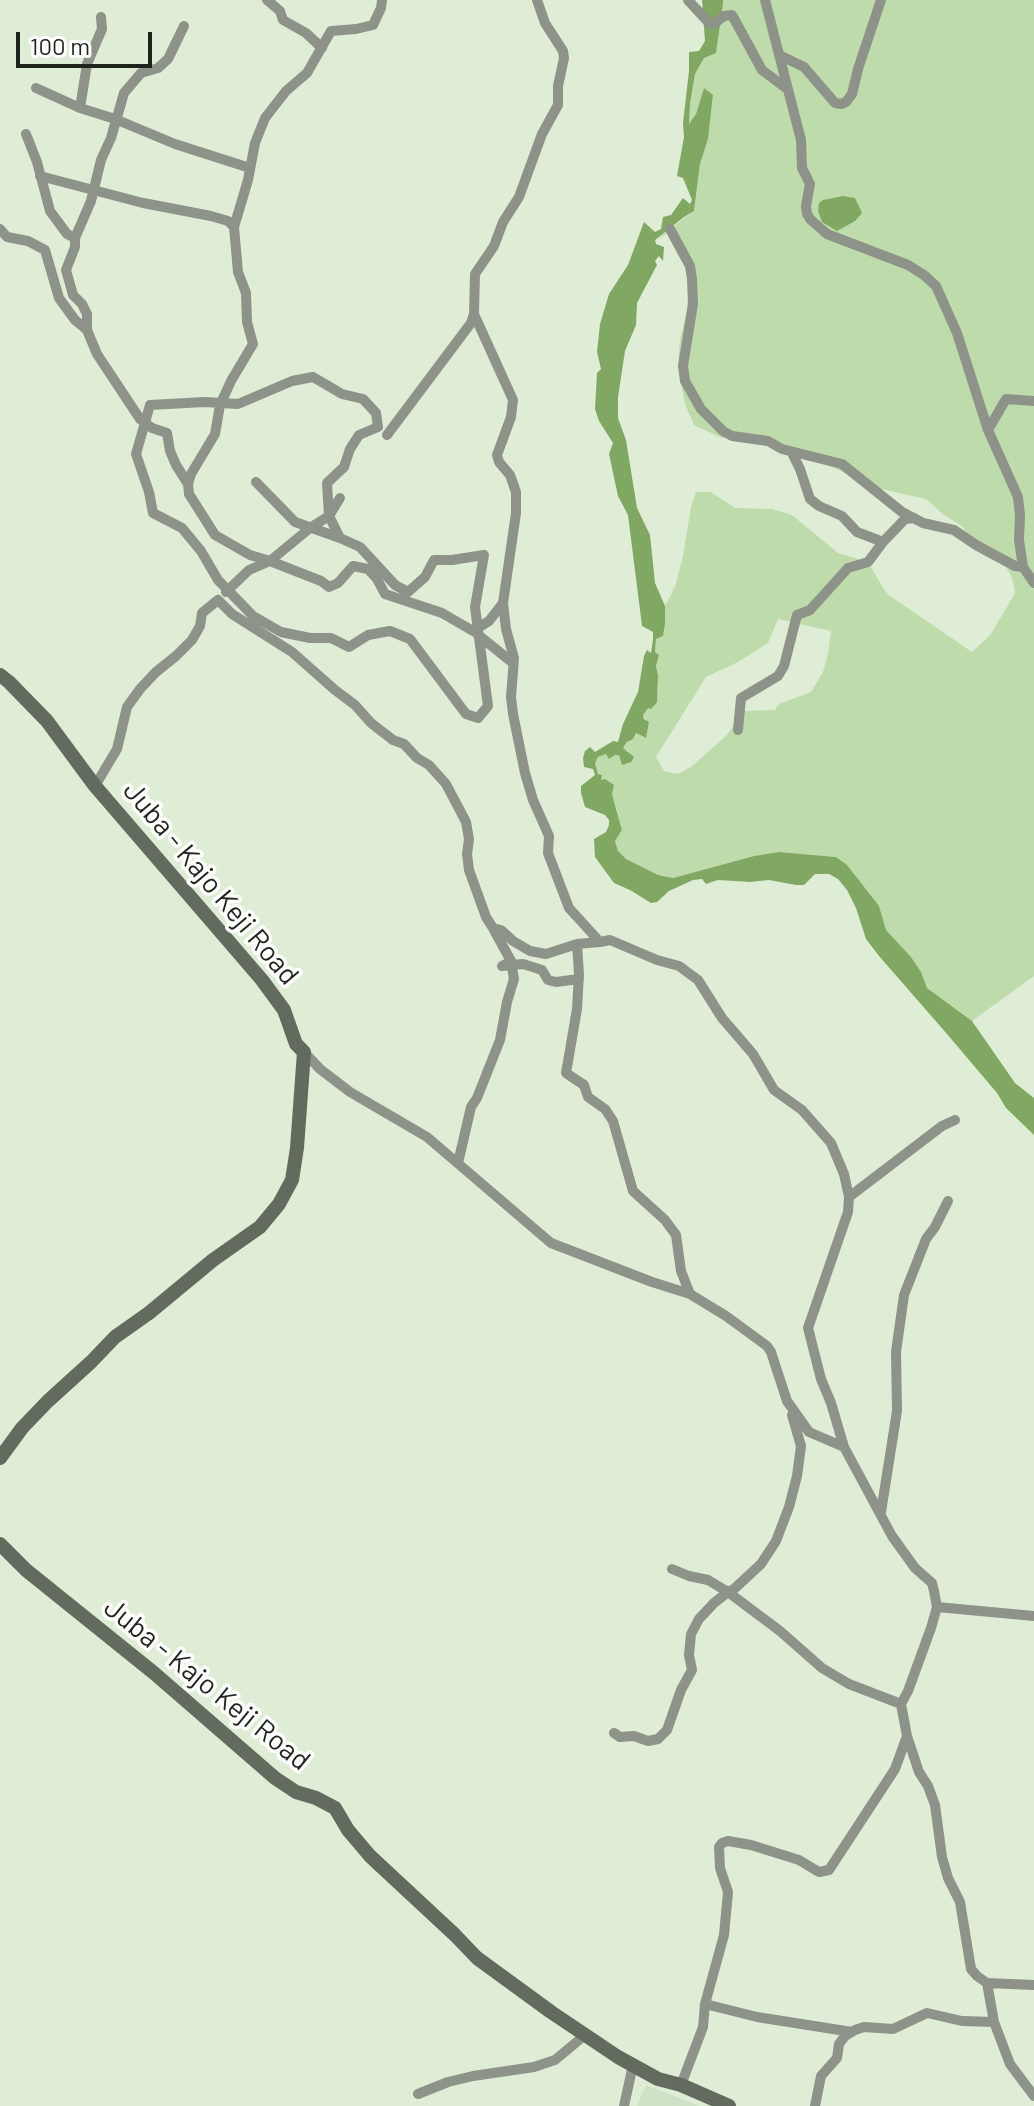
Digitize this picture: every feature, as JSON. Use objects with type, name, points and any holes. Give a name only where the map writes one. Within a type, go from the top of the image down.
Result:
[{"type":"main road","name":"Juba - Kajo Keji Road","points":[[0,675],[47,721],[95,786],[262,980],[284,1010],[296,1044],[304,1052]]},
{"type":"main road","points":[[0,1458],[39,1410],[115,1337],[260,1227],[279,1204],[292,1180],[304,1052]]},
{"type":"main road","name":"Juba - Kajo Keji Road","points":[[0,1544],[26,1570],[154,1673],[275,1778],[296,1792],[335,1808],[348,1830],[370,1856],[477,1958],[585,2035],[633,2065],[658,2079],[681,2085],[729,2106]]},
{"type":"street","points":[[267,0],[280,11],[283,20],[306,33],[322,48]]},
{"type":"street","points":[[382,0],[373,25],[331,31],[307,73],[286,91],[265,118],[255,143],[234,227],[238,272],[246,293],[247,322],[253,344],[220,405],[215,434],[191,474],[189,494],[215,535],[250,555],[321,581],[329,587],[338,583],[353,566],[368,569],[385,594],[442,613],[473,631],[513,663]]},
{"type":"street","points":[[387,435],[471,323],[475,274],[494,246],[503,222],[519,197],[542,134],[558,105],[563,51],[545,23],[537,0]]},
{"type":"street","points":[[688,0],[710,24],[729,14],[734,17],[762,70],[786,88]]},
{"type":"street","points":[[765,0],[801,140],[802,168],[810,184],[806,210],[810,219],[827,234],[908,265],[936,286],[957,333],[988,430],[1018,497],[1023,567],[1034,583]]},
{"type":"street","points":[[779,55],[804,67],[835,103],[846,102],[852,94],[881,0]]},
{"type":"street","points":[[80,108],[87,64],[102,29],[101,17]]},
{"type":"street","points":[[184,26],[168,59],[158,68],[141,73],[124,93],[66,270],[73,295],[87,314],[87,330],[97,354],[140,419],[152,428],[167,433],[170,451],[188,484]]},
{"type":"street","points":[[36,88],[186,148],[250,168]]},
{"type":"street","points":[[26,134],[50,211],[67,234],[75,238]]},
{"type":"street","points":[[40,176],[143,203],[219,218],[234,227]]},
{"type":"street","points":[[0,229],[7,237],[28,241],[45,250],[59,298],[75,320],[87,330]]},
{"type":"street","points":[[670,229],[692,272],[693,304],[683,375],[701,409],[723,431],[732,436],[768,441],[782,449],[842,464],[902,512],[923,523],[954,530],[1015,566],[1023,567]]},
{"type":"street","points":[[474,314],[513,400],[511,417],[497,455],[510,475],[516,492],[516,513],[503,603],[514,658],[513,714],[525,773],[549,836],[548,853],[552,866],[569,908],[600,942]]},
{"type":"street","points":[[256,482],[295,522],[360,547],[395,585],[408,592],[425,577],[434,560],[484,555],[475,607],[488,706],[478,718],[466,714],[410,639],[390,631],[368,635],[349,647],[331,638],[310,638],[281,632],[253,616],[218,580],[201,551],[182,528],[153,513],[136,454],[150,405],[238,404],[292,381],[313,377],[342,394],[363,399],[376,413],[378,427],[359,435],[344,467],[327,483],[329,516],[340,538]]},
{"type":"street","points":[[988,430],[1006,399],[1034,401]]},
{"type":"street","points":[[793,455],[810,499],[842,516],[857,532],[883,542]]},
{"type":"street","points":[[95,786],[117,749],[127,707],[156,672],[192,640],[200,626],[202,613],[249,570],[270,561],[329,516],[340,498]]},
{"type":"street","points":[[738,730],[741,698],[778,676],[784,666],[797,615],[810,610],[848,568],[868,562],[905,519],[914,518]]},
{"type":"street","points":[[1004,560],[1019,540]]},
{"type":"street","points":[[218,600],[232,614],[292,652],[355,705],[371,723],[429,765],[446,784],[466,822],[469,870],[486,917],[511,961],[514,979],[500,1040],[471,1107],[458,1163]]},
{"type":"street","points":[[473,631],[489,621],[503,603]]},
{"type":"street","points":[[493,928],[501,930],[530,951],[546,954],[577,944],[610,940],[679,966],[698,980],[722,1018],[758,1061],[774,1090],[802,1110],[831,1143],[839,1158],[849,1197],[848,1212],[808,1328],[844,1447],[898,1545],[915,1568],[932,1583],[937,1607],[901,1704],[919,1772],[935,1805],[942,1857],[960,1902],[971,1969],[987,1983],[1034,1985]]},
{"type":"street","points":[[577,944],[579,979],[574,1033],[566,1073],[584,1085],[588,1097],[605,1109],[613,1121],[633,1191],[665,1220],[676,1235],[681,1271],[690,1294]]},
{"type":"street","points":[[511,961],[502,966],[523,964],[542,970],[548,980],[556,982],[579,979]]},
{"type":"street","points":[[304,1052],[350,1092],[427,1137],[551,1243],[690,1294],[726,1316],[771,1352],[801,1446],[789,1507],[776,1541],[761,1564],[699,1619],[691,1634],[689,1655],[692,1670],[681,1690],[667,1730],[658,1739],[648,1741],[634,1736],[620,1737],[614,1733]]},
{"type":"street","points":[[849,1197],[942,1126],[955,1120]]},
{"type":"street","points":[[881,1512],[897,1411],[896,1352],[904,1295],[926,1239],[948,1201]]},
{"type":"street","points":[[787,1401],[809,1432],[844,1447]]},
{"type":"street","points":[[672,1569],[708,1580],[728,1592],[822,1668],[849,1684],[901,1704]]},
{"type":"street","points":[[937,1607],[1034,1616]]},
{"type":"street","points":[[681,2085],[703,2027],[705,2004],[726,1921],[728,1892],[720,1868],[719,1847],[728,1841],[751,1845],[826,1872],[895,1769],[907,1736]]},
{"type":"street","points":[[987,1983],[994,2022],[1010,2064],[1034,2096]]},
{"type":"street","points":[[705,2004],[757,2017],[852,2032]]},
{"type":"street","points":[[815,2106],[821,2076],[837,2058],[839,2044],[852,2032],[864,2027],[893,2029],[927,2013],[962,2021],[994,2022]]},
{"type":"street","points":[[418,2094],[448,2082],[534,2067],[555,2060],[585,2035]]},
{"type":"street","points":[[624,2106],[633,2065]]},
{"type":"shaded area","points":[[702,0],[723,0],[723,3],[716,53],[704,58],[695,74],[690,104],[689,124],[696,114],[704,88],[713,95],[694,211],[655,240],[656,244],[664,247],[663,261],[659,256],[655,261],[657,265],[637,303],[636,325],[625,351],[618,397],[618,418],[626,440],[637,508],[650,535],[655,583],[665,606],[665,624],[663,636],[656,639],[655,652],[659,655],[656,666],[657,702],[643,715],[649,722],[646,738],[636,733],[623,748],[634,757],[631,762],[622,765],[619,755],[609,759],[606,754],[598,757],[595,763],[598,774],[602,775],[601,780],[614,785],[612,794],[622,830],[615,841],[618,851],[626,859],[658,875],[673,878],[779,852],[836,857],[847,865],[879,906],[886,930],[911,957],[927,988],[972,1021],[1015,1083],[1034,1098],[1034,1135],[1006,1108],[997,1093],[879,956],[866,939],[856,908],[838,879],[829,874],[815,874],[804,885],[769,880],[718,880],[706,884],[702,879],[693,880],[651,903],[614,883],[595,857],[594,839],[606,832],[609,820],[605,815],[585,807],[581,786],[595,775],[593,769],[584,767],[583,758],[590,747],[595,752],[613,741],[618,742],[638,692],[644,656],[647,650],[651,653],[653,639],[653,632],[642,626],[628,515],[618,496],[609,454],[613,443],[595,409],[597,373],[601,369],[597,352],[600,324],[609,294],[628,265],[644,222],[655,232],[661,229],[663,217],[671,215],[683,198],[690,204],[692,200],[683,178],[677,176],[684,137],[689,52],[699,51],[705,41]]},
{"type":"shaded area","points":[[723,0],[1034,0],[1034,976],[972,1021],[927,988],[911,957],[886,930],[879,906],[836,857],[779,852],[673,878],[658,875],[626,859],[618,852],[615,841],[622,830],[617,810],[595,763],[598,757],[606,754],[619,755],[629,751],[622,749],[636,733],[645,738],[647,721],[643,715],[658,690],[656,639],[664,632],[665,606],[675,587],[696,492],[711,492],[735,508],[772,509],[792,515],[838,553],[868,562],[890,596],[972,652],[991,634],[1015,593],[1013,580],[1003,561],[926,499],[881,489],[818,461],[744,439],[722,438],[694,425],[685,404],[678,367],[687,310],[687,264],[670,232],[655,240],[694,211],[713,95],[704,88],[689,126],[690,104],[695,74],[718,32]],"holes":[[[778,619],[831,631],[823,672],[811,692],[779,704],[775,710],[744,711],[726,736],[691,767],[678,774],[664,771],[656,757],[706,677],[768,643]]]},
{"type":"shaded area","points":[[843,196],[855,198],[862,213],[855,221],[837,231],[822,222],[819,203]]},
{"type":"shaded area","points":[[646,2085],[700,2106],[637,2106]]}]
